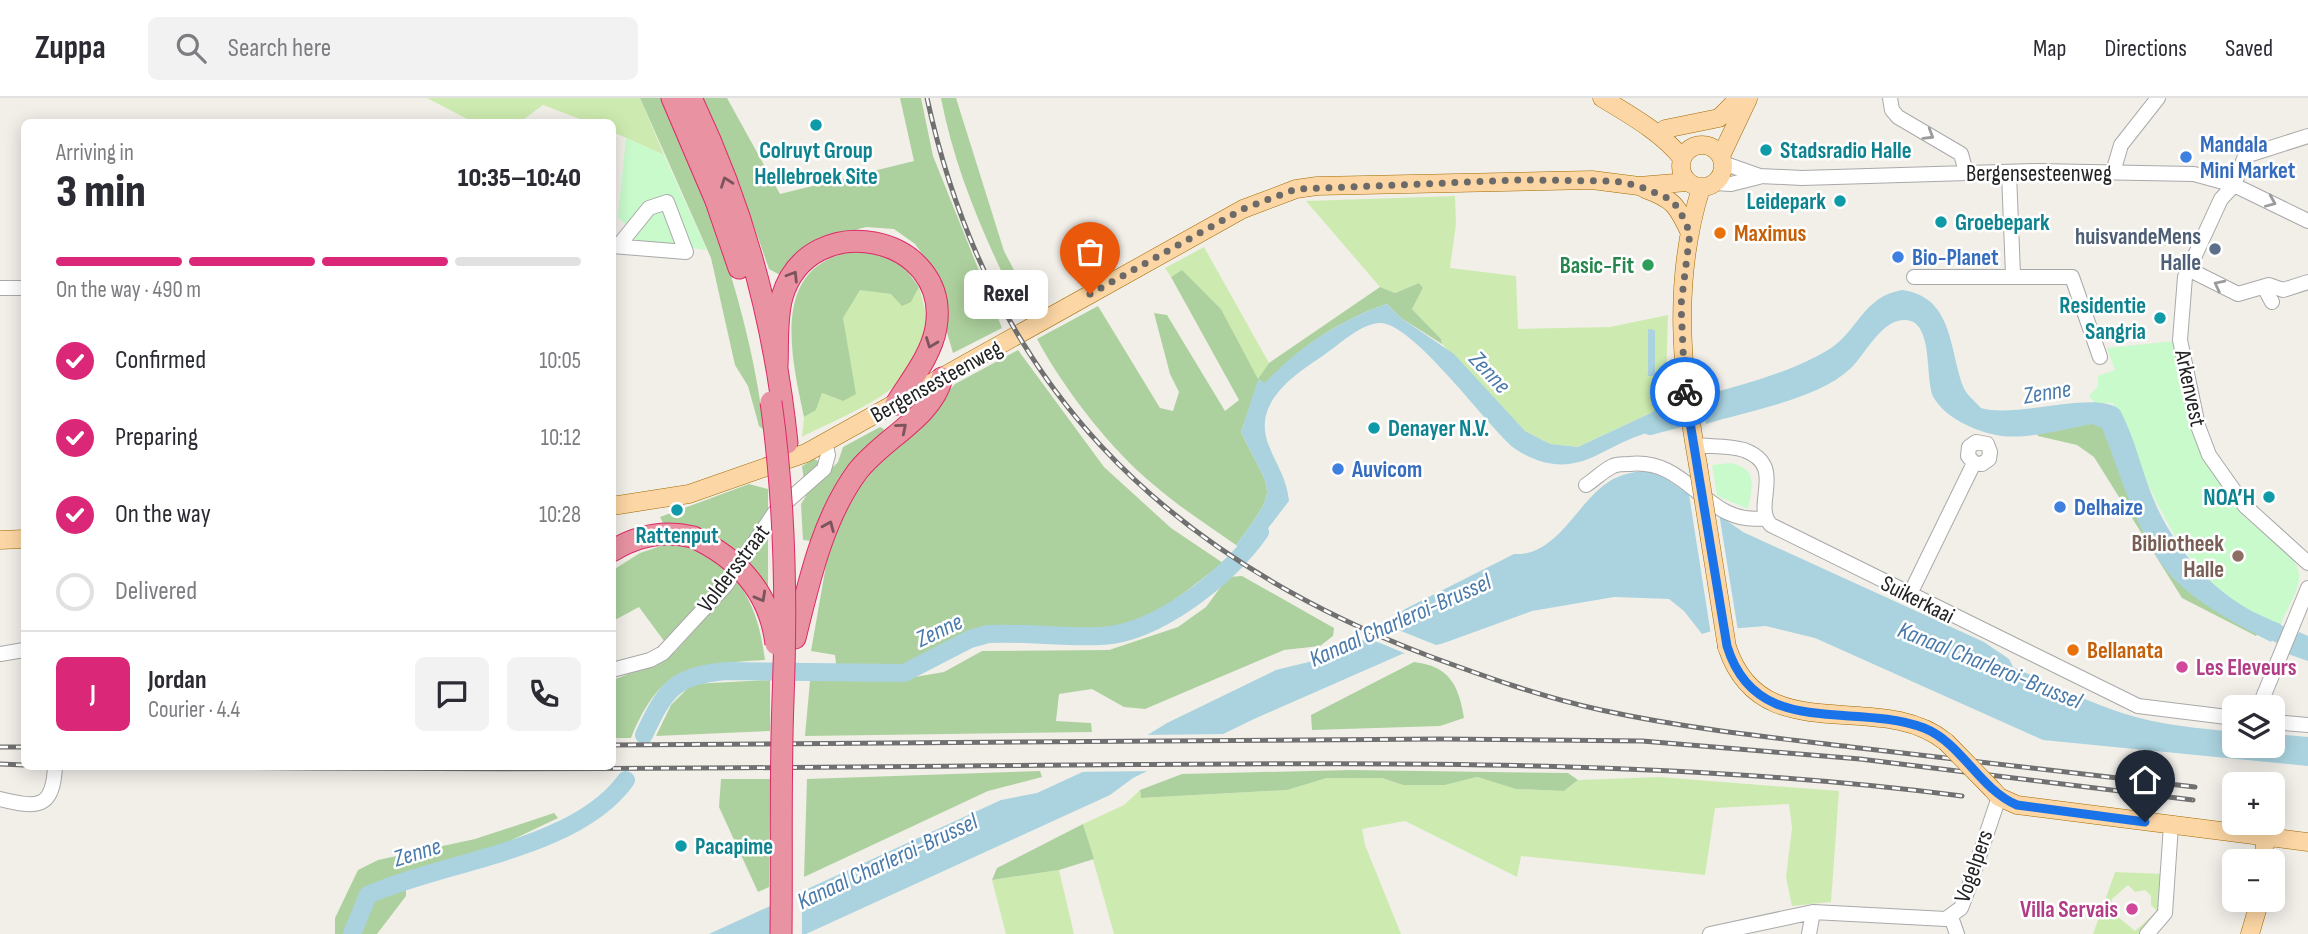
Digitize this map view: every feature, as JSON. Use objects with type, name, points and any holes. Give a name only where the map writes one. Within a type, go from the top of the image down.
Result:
[{"type":"highway","points":[[672,98],[716,201],[737,261],[777,402],[791,486],[795,638],[793,934]]},
{"type":"highway","points":[[691,98],[738,214],[777,366]]},
{"type":"highway","points":[[781,934],[782,488],[777,366],[782,298],[803,261],[821,249],[853,240],[889,246],[908,257],[924,275],[933,292],[937,310],[936,329],[928,351],[896,404]]},
{"type":"highway","points":[[795,638],[815,560],[855,475],[938,395],[942,378]]},
{"type":"highway","points":[[616,549],[644,536],[663,533],[693,537],[717,548],[735,562],[749,577],[766,605],[775,634],[783,698]]},
{"type":"main road","points":[[1602,98],[1640,121],[1670,144],[1693,176]]},
{"type":"main road","points":[[1665,129],[1720,118],[1739,98]]},
{"type":"main road","points":[[1693,176],[1722,174],[1722,159],[1747,98]]},
{"type":"main road","points":[[1747,98],[1700,145],[1693,176],[1690,233],[1681,305],[1684,382],[1727,646],[1740,677],[1756,693],[1774,705],[1906,722],[1934,732],[1995,793],[2017,805],[2308,842]]},
{"type":"main road","points":[[1640,121],[1713,148],[1722,159]]},
{"type":"main road","name":"Bergensesteenweg","points":[[616,505],[688,494],[773,466],[825,442],[1243,209],[1296,189],[1520,180],[1615,181],[1693,176]]},
{"type":"main road","name":"Bergensesteenweg","points":[[1615,181],[1639,186],[1693,176]]},
{"type":"main road","points":[[1639,186],[1670,199],[1679,209],[1690,233]]},
{"type":"main road","points":[[0,540],[21,539]]},
{"type":"main road","points":[[2264,849],[2265,837]]},
{"type":"main road","points":[[2250,934],[2256,912]]},
{"type":"street","points":[[1890,98],[1892,110],[1898,117],[1961,154],[1966,173]]},
{"type":"street","points":[[2113,172],[2121,145],[2158,98]]},
{"type":"street","name":"Arkenvest","points":[[2308,136],[2245,156],[2234,185],[2221,199],[2188,269],[2180,340],[2202,439],[2238,499],[2308,563]]},
{"type":"street","name":"Bergensesteenweg","points":[[1722,159],[1760,177]]},
{"type":"street","name":"Bergensesteenweg","points":[[1693,176],[1731,184],[1760,177],[1966,173],[2194,174],[2234,185],[2308,220]]},
{"type":"street","points":[[2009,173],[2013,275]]},
{"type":"street","points":[[667,202],[686,252],[616,245],[649,208],[667,202]]},
{"type":"street","points":[[2188,269],[2238,294],[2264,287],[2283,290],[2308,282]]},
{"type":"street","points":[[1914,277],[2072,277],[2100,357]]},
{"type":"street","points":[[2264,287],[2272,302]]},
{"type":"street","points":[[0,288],[21,288]]},
{"type":"street","points":[[1694,441],[1740,449],[1760,463],[1768,480],[1765,518]]},
{"type":"street","name":"Voldersstraat","points":[[616,669],[650,660],[663,653],[726,585],[775,512],[824,468],[828,455],[825,442]]},
{"type":"street","name":"Suikerkaai","points":[[1586,485],[1613,466],[1648,462],[1668,468],[1718,510],[1756,519],[1765,518],[1771,525],[2138,706],[2222,716]]},
{"type":"street","points":[[1910,594],[1974,463]]},
{"type":"street","points":[[2263,695],[2281,647],[2308,588]]},
{"type":"street","points":[[0,654],[21,650]]},
{"type":"street","points":[[2285,723],[2308,725]]},
{"type":"street","points":[[0,799],[31,806],[42,803],[55,785],[55,770]]},
{"type":"street","name":"Vogelpers","points":[[1710,934],[1812,912],[1951,917],[1961,908],[1966,895],[1995,793]]},
{"type":"street","points":[[2147,934],[2165,913],[2171,825]]},
{"type":"street","points":[[1809,934],[1812,912]]},
{"type":"street","points":[[1951,917],[1957,934]]},
{"type":"green space","points":[[427,98],[640,98],[664,155],[616,133],[616,119],[580,119],[543,105],[524,119],[467,119]]},
{"type":"green space","points":[[640,98],[663,98],[712,218],[750,346],[764,430],[759,426],[748,386],[735,365],[711,258]]},
{"type":"green space","points":[[702,98],[727,98],[780,194],[914,161],[900,98],[921,98],[933,156],[1002,328],[953,353],[945,326],[944,295],[937,274],[915,244],[894,229],[866,227],[829,237],[780,275],[769,269],[741,189]]},
{"type":"green space","points":[[941,98],[956,98],[1004,251],[1027,295],[1016,302],[962,177]]},
{"type":"green space","points":[[626,138],[664,155],[707,250],[618,238],[627,226],[618,217]]},
{"type":"green space","points":[[1455,196],[1456,224],[1450,268],[1516,276],[1518,329],[1610,327],[1668,315],[1666,379],[1670,404],[1578,447],[1550,444],[1525,431],[1412,309],[1423,288],[1419,283],[1395,293],[1380,287],[1306,201]]},
{"type":"green space","points":[[1204,247],[1269,363],[1258,380],[1221,309],[1182,271],[1171,277],[1165,268]]},
{"type":"green space","points":[[867,250],[902,264],[919,287],[911,302],[902,306],[891,294],[860,290],[843,318],[856,394],[843,401],[822,393],[816,410],[804,417],[792,335],[793,310],[800,287],[814,269],[836,256]]},
{"type":"green space","points":[[1182,270],[1221,309],[1258,379],[1269,363],[1380,287],[1395,293],[1419,283],[1423,288],[1412,309],[1441,339],[1442,344],[1401,318],[1387,304],[1337,326],[1292,358],[1265,384],[1259,380],[1241,432],[1265,480],[1266,500],[1236,545],[1164,493],[1121,454],[1074,398],[1037,339],[1098,306],[1160,408],[1173,411],[1179,392],[1170,374],[1154,313],[1167,315],[1225,411],[1239,400],[1171,277]]},
{"type":"green space","points":[[919,287],[927,329],[923,350],[913,368],[880,397],[802,437],[804,417],[816,410],[822,393],[843,401],[846,348],[843,317],[860,289],[891,294],[911,302]]},
{"type":"green space","points":[[2175,341],[2181,388],[2187,410],[2194,432],[2214,474],[2241,513],[2283,548],[2296,564],[2298,586],[2281,624],[2246,608],[2218,587],[2194,562],[2157,502],[2113,403],[2095,403],[2089,396],[2098,386],[2098,376],[2115,370],[2107,348]]},
{"type":"green space","points":[[1018,350],[1104,467],[1171,528],[1223,563],[1147,621],[1112,630],[998,631],[969,637],[904,669],[836,664],[835,655],[811,651],[829,548],[853,495],[889,450],[928,414],[955,384]]},
{"type":"green space","points":[[2095,417],[2109,425],[2147,530],[2260,631],[2256,636],[2182,598],[2094,457],[2077,445],[2038,436],[2037,432]]},
{"type":"green space","points":[[880,427],[884,429],[881,437],[812,541],[803,540],[801,504],[806,496],[802,466],[814,459],[832,468],[838,462],[843,447]]},
{"type":"green space","points":[[1730,463],[1746,469],[1749,474],[1752,487],[1748,509],[1717,496],[1712,465]]},
{"type":"green space","points":[[749,484],[768,489],[768,593],[664,525],[660,517]]},
{"type":"green space","points":[[673,542],[690,546],[731,573],[667,645],[639,607],[616,619],[616,568],[640,553]]},
{"type":"green space","points":[[1242,576],[1334,628],[1333,636],[1320,646],[1284,650],[1145,709],[1124,707],[1092,689],[1059,694],[1056,721],[1091,723],[1092,732],[805,736],[810,681],[915,677],[944,672],[982,651],[1109,650],[1178,627],[1206,607],[1228,577]]},
{"type":"green space","points":[[738,582],[756,619],[765,660],[718,664],[682,673],[655,695],[631,738],[616,738],[616,679],[654,664],[675,652]]},
{"type":"green space","points":[[1414,662],[1436,668],[1450,679],[1459,696],[1464,718],[1440,726],[1312,730],[1311,715]]},
{"type":"green space","points":[[770,680],[770,731],[656,736],[671,705],[692,684]]},
{"type":"green space","points":[[1350,770],[1568,773],[1578,780],[1564,791],[1516,789],[1477,777],[1445,785],[1403,785],[1382,778],[1327,778],[1287,790],[1141,798],[1140,790],[1182,774]]},
{"type":"green space","points":[[1040,771],[1042,777],[988,791],[804,877],[807,779]]},
{"type":"green space","points":[[1477,777],[1516,789],[1564,791],[1578,780],[1659,777],[1839,791],[1831,902],[1792,906],[1786,877],[1792,828],[1789,804],[1715,808],[1705,875],[1521,856],[1517,877],[1405,821],[1362,829],[1365,845],[1401,934],[1114,934],[1083,824],[1124,805],[1140,790],[1141,798],[1287,790],[1327,778],[1382,778],[1403,785],[1445,785]]},
{"type":"green space","points":[[721,779],[770,779],[769,887],[758,892],[719,807]]},
{"type":"green space","points":[[554,813],[558,818],[476,857],[406,882],[406,896],[377,934],[335,934],[335,918],[358,870],[378,860],[475,839]]},
{"type":"green space","points":[[1083,824],[1094,859],[1059,870],[992,880],[997,868]]},
{"type":"green space","points":[[1059,870],[1074,934],[1006,934],[992,880]]},
{"type":"green space","points":[[2115,872],[2163,874],[2159,913],[2151,905],[2151,896],[2145,890],[2135,892],[2128,885],[2112,899],[2111,911],[2135,931],[2154,914],[2157,916],[2141,934],[2093,934]]},
{"type":"water","points":[[1902,290],[1919,295],[1940,313],[1964,389],[1981,408],[2014,410],[2094,402],[2109,404],[2120,410],[2156,505],[2178,543],[2191,561],[2223,592],[2241,605],[2281,624],[2271,642],[2207,606],[2173,578],[2161,563],[2132,507],[2102,428],[2092,424],[2012,437],[1964,424],[1939,406],[1934,398],[1924,339],[1914,322],[1904,320],[1888,326],[1850,369],[1819,389],[1782,403],[1706,424],[1701,396],[1766,377],[1813,358],[1838,343],[1878,300]]},
{"type":"water","points":[[1387,304],[1401,318],[1454,354],[1525,431],[1550,444],[1578,447],[1670,404],[1674,426],[1639,435],[1577,462],[1555,464],[1539,461],[1514,448],[1449,376],[1410,338],[1393,327],[1372,324],[1350,336],[1300,372],[1278,392],[1271,404],[1266,416],[1265,431],[1284,479],[1289,501],[1249,553],[1236,545],[1260,511],[1266,500],[1267,490],[1265,480],[1241,432],[1258,380],[1265,383],[1292,358],[1337,326]]},
{"type":"water","points":[[1648,329],[1655,330],[1655,376],[1648,376]]},
{"type":"water","name":"Kanaal Charleroi-Brussel","points":[[1654,470],[1743,532],[1984,642],[2009,659],[2013,667],[2122,713],[2178,726],[2222,731],[2222,758],[2043,740],[1815,638],[1766,626],[1715,630],[1702,634],[1684,611],[1669,599],[1614,597],[1532,611],[1444,643],[1402,654],[1254,719],[1133,778],[1110,795],[806,934],[709,934],[1001,800],[1037,793],[1102,763],[1167,723],[1276,670],[1329,657],[1363,640],[1405,609],[1514,554],[1529,553],[1542,547],[1607,483],[1629,473]]},
{"type":"water","points":[[2299,632],[2308,636],[2308,661],[2288,654]]},
{"type":"water","points":[[2285,735],[2308,737],[2308,766],[2226,758],[2285,758]]},
{"type":"pier","points":[[1688,488],[1719,513],[1738,631],[1711,635]]},
{"type":"pier","points":[[1381,623],[1441,647],[1409,655],[1363,636]]},
{"type":"pier","points":[[1231,734],[1154,771],[1074,772],[1138,735]]},
{"type":"pier","points":[[802,888],[802,934],[773,934],[773,901]]},
{"type":"waterway","name":"Zenne","points":[[1650,426],[1725,406]]},
{"type":"waterway","name":"Zenne","points":[[644,735],[658,707],[673,688],[708,673],[904,673],[970,639],[988,634],[1101,636],[1122,633],[1168,614],[1190,600],[1230,567],[1260,532]]},
{"type":"waterway","name":"Zenne","points":[[2254,622],[2308,648]]},
{"type":"waterway","name":"Zenne","points":[[352,934],[368,895],[542,838],[575,823],[604,804],[626,780]]},
{"type":"railway","points":[[927,98],[955,200],[994,291],[1042,373],[1101,446],[1169,510],[1246,566],[1333,614],[1429,656],[1493,679],[1601,710],[1757,736],[2195,787]]},
{"type":"railway","points":[[616,745],[1440,739],[1642,741],[1860,759],[2193,800]]},
{"type":"railway","points":[[0,747],[21,747]]},
{"type":"railway","points":[[0,764],[21,765]]},
{"type":"railway","points":[[616,768],[1517,765],[1740,775],[1962,796]]},
{"type":"way so far","points":[[1090,294],[1243,209],[1296,189],[1317,186],[1520,180],[1615,181],[1639,186],[1670,199],[1679,209],[1690,233],[1684,261],[1680,327],[1685,392]]},
{"type":"place","name":"Colruyt Group Hellebroek Site","points":[[816,125]]},
{"type":"place","name":"Stadsradio Halle","points":[[1766,150]]},
{"type":"place","name":"Mandala Mini Market","points":[[2186,157]]},
{"type":"place","name":"Leidepark","points":[[1840,201]]},
{"type":"place","name":"Groebepark","points":[[1941,222]]},
{"type":"place","name":"Maximus","points":[[1720,233]]},
{"type":"place","name":"huisvandeMens Halle","points":[[2215,249]]},
{"type":"place","name":"Bio-Planet","points":[[1898,257]]},
{"type":"place","name":"Basic-Fit","points":[[1648,265]]},
{"type":"place","name":"Rexel","points":[[1090,294]]},
{"type":"place","name":"Residentie Sangria","points":[[2160,318]]},
{"type":"place","name":"Denayer N.V.","points":[[1374,428]]},
{"type":"place","name":"Auvicom","points":[[1338,469]]},
{"type":"place","name":"NOA’H","points":[[2269,497]]},
{"type":"place","name":"Delhaize","points":[[2060,507]]},
{"type":"place","name":"Rattenput","points":[[677,510]]},
{"type":"place","name":"Bibliotheek Halle","points":[[2238,556]]},
{"type":"place","name":"Bellanata","points":[[2073,650]]},
{"type":"place","name":"Les Eleveurs","points":[[2182,667]]},
{"type":"place","name":"Pacapime","points":[[681,846]]},
{"type":"place","name":"Villa Servais","points":[[2132,909]]},
{"type":"route","points":[[1685,392],[1727,646],[1740,677],[1756,693],[1774,705],[1906,722],[1934,732],[1999,797],[2017,805],[2145,822]]}]
